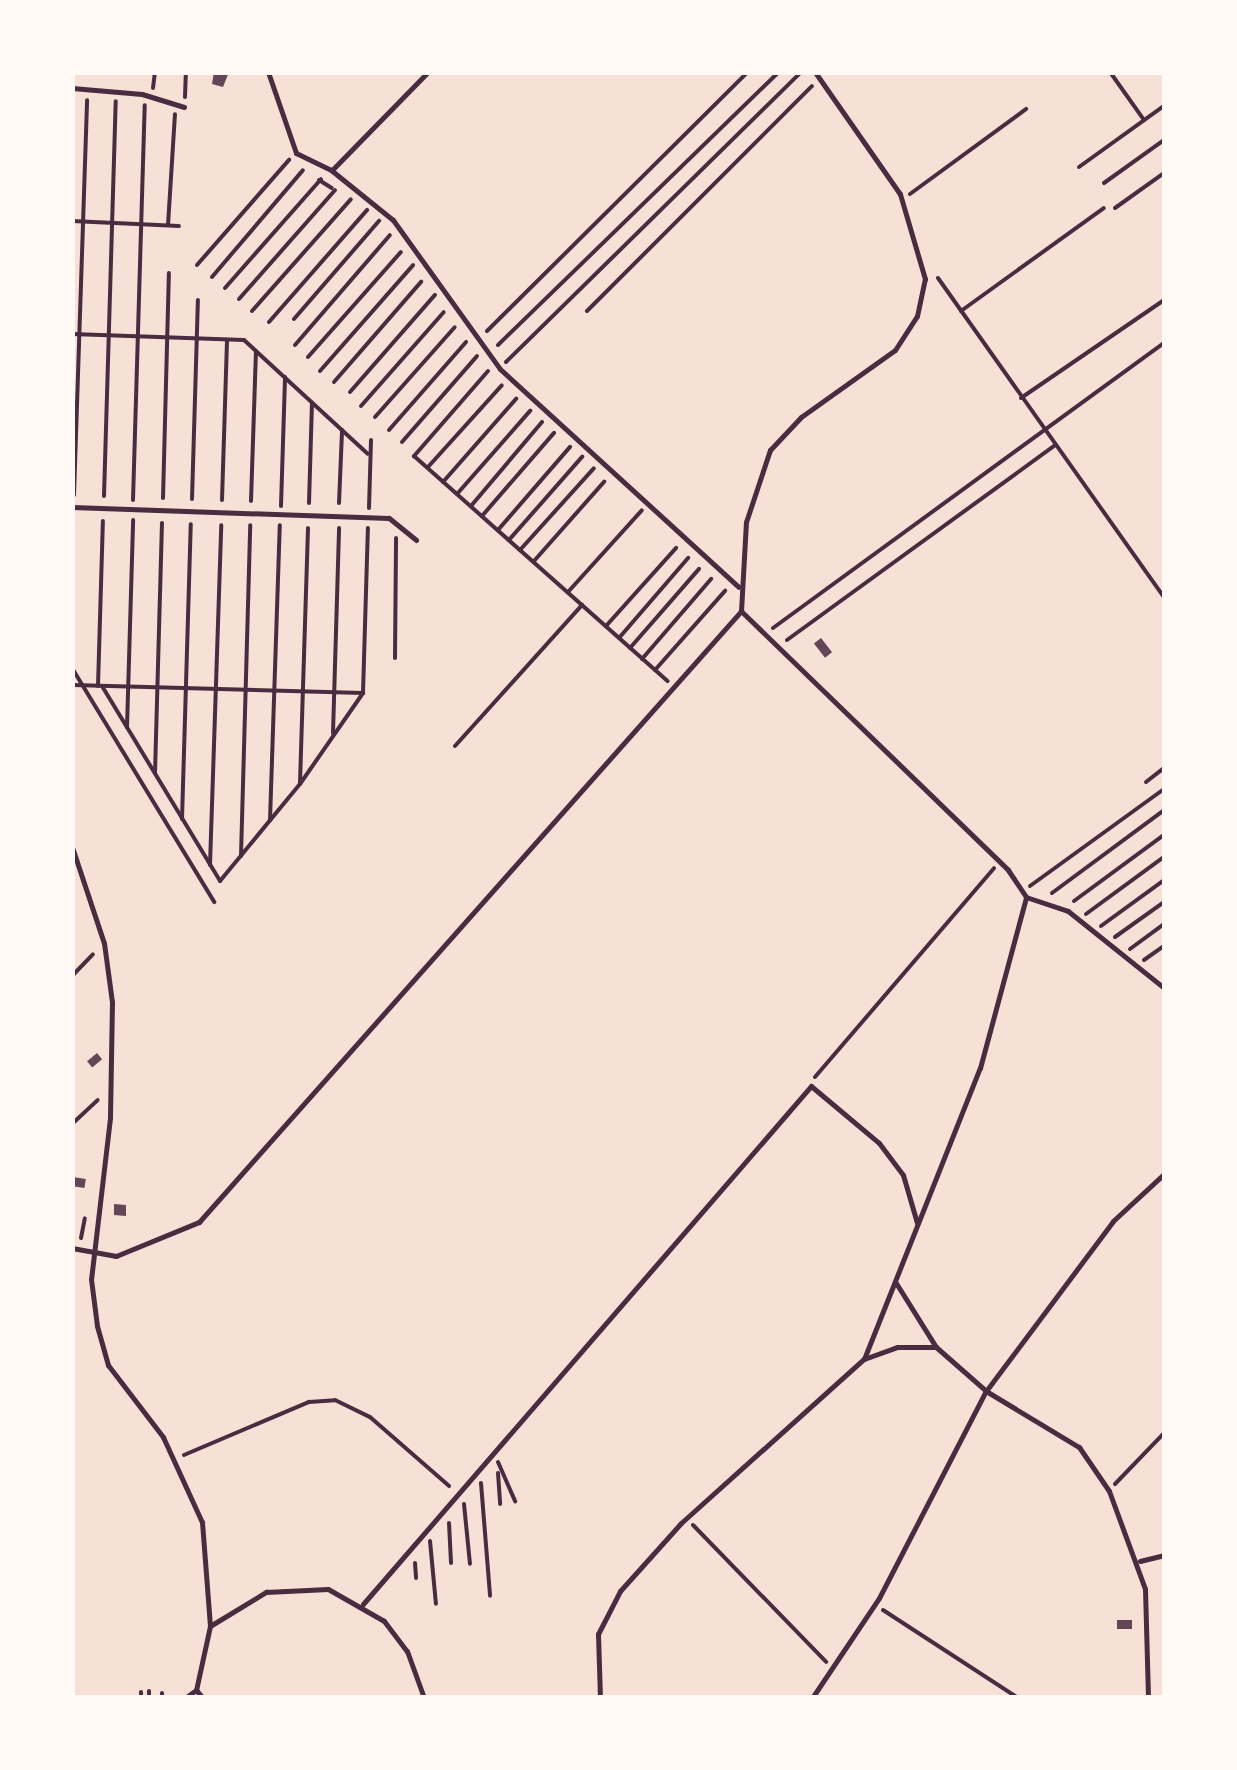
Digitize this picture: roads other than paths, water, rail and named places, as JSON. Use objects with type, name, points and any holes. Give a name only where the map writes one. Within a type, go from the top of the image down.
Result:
[{"type":"lane","points":[[268,72],[296,152],[331,170],[406,236],[487,355],[741,588]]},
{"type":"lane","points":[[331,170],[428,72]]},
{"type":"lane","points":[[817,76],[902,200],[922,253],[926,279],[917,316],[895,350],[801,417],[770,450],[749,506],[742,611],[999,862],[1024,894],[1062,909],[1164,988]]},
{"type":"lane","points":[[72,88],[145,95],[184,107]]},
{"type":"lane","points":[[73,507],[368,517],[396,524],[416,540]]},
{"type":"lane","points":[[76,1250],[116,1256],[199,1222],[742,611]]},
{"type":"lane","points":[[72,847],[104,943],[112,1002],[110,1118],[93,1255],[97,1326],[108,1364],[175,1459],[202,1522],[210,1626],[196,1690],[186,1698]]},
{"type":"lane","points":[[864,1359],[980,1068],[1024,894]]},
{"type":"lane","points":[[362,1604],[811,1086],[878,1143],[903,1176],[917,1223]]},
{"type":"lane","points":[[812,1698],[874,1606],[986,1392],[1113,1221],[1164,1174]]},
{"type":"lane","points":[[896,1283],[936,1347],[986,1392],[1080,1447],[1108,1491],[1140,1561],[1148,1698]]},
{"type":"lane","points":[[600,1698],[598,1634],[620,1590],[687,1518],[864,1359],[897,1347],[936,1347]]},
{"type":"lane","points":[[1140,1561],[1164,1555]]},
{"type":"lane","points":[[210,1626],[266,1592],[297,1586],[328,1589],[362,1604],[407,1651],[424,1698]]},
{"type":"lane","points":[[196,1690],[204,1698]]}]
